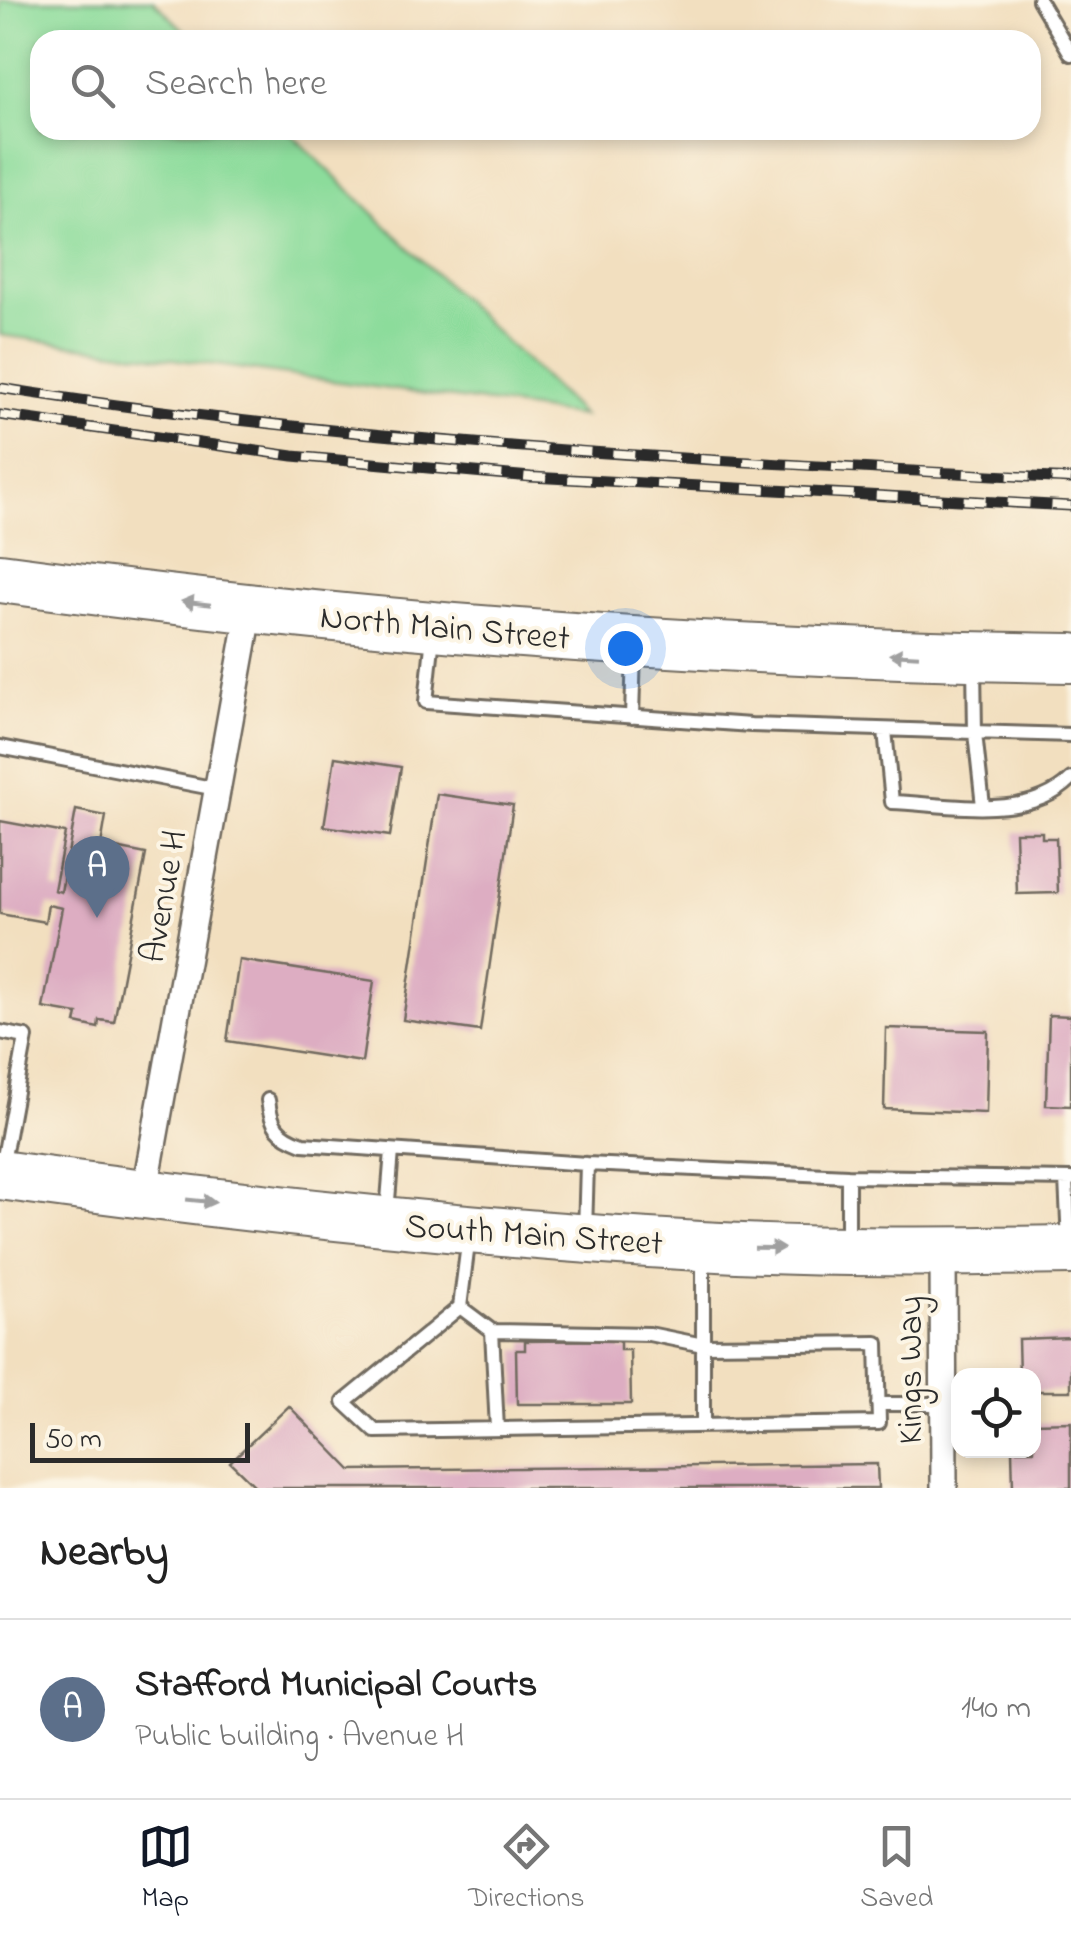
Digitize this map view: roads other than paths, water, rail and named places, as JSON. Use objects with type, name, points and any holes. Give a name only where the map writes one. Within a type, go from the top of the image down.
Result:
[{"type":"highway","name":"North Main Street","points":[[0,578],[250,609],[634,641],[1071,658]]},
{"type":"highway","name":"South Main Street","points":[[0,1176],[386,1222],[585,1238],[848,1250],[1070,1250]]},
{"type":"street","name":"Avenue H","points":[[144,1195],[250,609]]},
{"type":"street","name":"Kings Way","points":[[943,1252],[944,1488]]},
{"type":"lane","points":[[1039,0],[1071,54]]},
{"type":"lane","points":[[434,624],[426,702],[632,718],[1071,735]]},
{"type":"lane","points":[[632,718],[634,641]]},
{"type":"lane","points":[[974,656],[975,733],[983,806]]},
{"type":"lane","points":[[885,730],[892,802],[1014,806],[1057,793],[1071,780]]},
{"type":"lane","points":[[0,747],[217,789]]},
{"type":"lane","points":[[0,1032],[26,1037],[0,1176]]},
{"type":"lane","points":[[268,1100],[271,1122],[281,1136],[303,1144],[587,1164],[848,1176],[1068,1179],[1070,1250]]},
{"type":"lane","points":[[386,1222],[392,1151]]},
{"type":"lane","points":[[585,1238],[587,1164]]},
{"type":"lane","points":[[848,1176],[848,1250]]},
{"type":"lane","points":[[460,1308],[492,1331],[650,1334],[703,1345],[876,1343],[879,1423],[375,1431],[344,1402],[460,1308],[470,1229]]},
{"type":"lane","points":[[703,1246],[703,1424]]},
{"type":"lane","points":[[492,1331],[497,1429]]},
{"type":"lane","points":[[878,1404],[944,1404]]},
{"type":"railway","points":[[0,388],[400,437],[668,457],[1071,479]]},
{"type":"railway","points":[[0,415],[293,456],[531,477],[1071,506]]},
{"type":"place","name":"Stafford Municipal Courts","points":[[97,918]]}]
